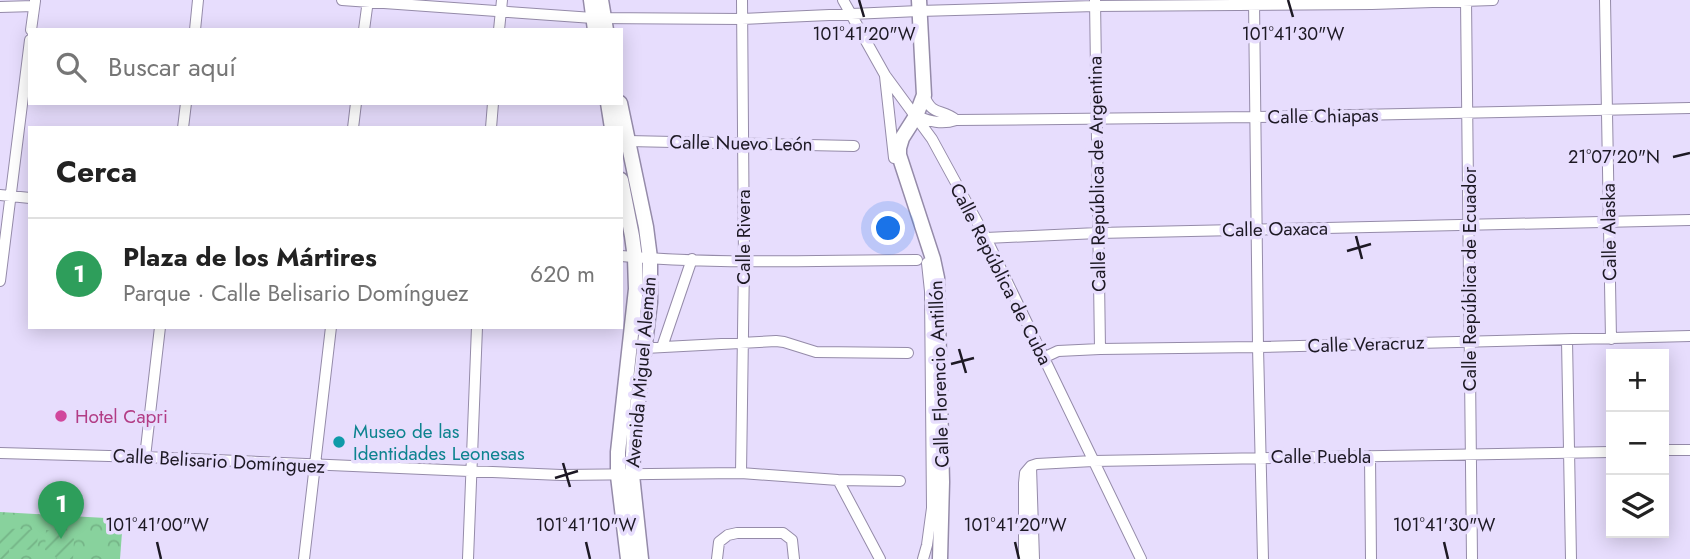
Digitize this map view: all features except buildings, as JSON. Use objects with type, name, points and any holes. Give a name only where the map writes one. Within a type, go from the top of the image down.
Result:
[{"type":"main road","points":[[591,0],[600,24]]},
{"type":"main road","points":[[600,24],[601,0]]},
{"type":"main road","points":[[919,5],[924,95]]},
{"type":"main road","name":"Calle Florencio Antillón","points":[[924,95],[916,116],[902,138],[899,155],[933,259],[938,286],[942,482],[940,559]]},
{"type":"main road","points":[[608,105],[612,126]]},
{"type":"main road","name":"Avenida Miguel Alemán","points":[[620,105],[650,258],[650,302],[645,348],[634,434],[625,475],[641,559]]},
{"type":"main road","name":"Avenida Miguel Alemán","points":[[623,202],[628,257],[636,289],[620,428],[625,475],[628,559]]},
{"type":"street","points":[[195,28],[198,0]]},
{"type":"street","points":[[342,0],[501,12],[600,24],[850,14],[919,5],[1493,0]]},
{"type":"street","points":[[499,28],[502,0]]},
{"type":"street","name":"Calle Rivera","points":[[741,0],[744,262],[741,473]]},
{"type":"street","name":"Calle República de Cuba","points":[[843,0],[885,75],[932,139],[986,238],[1141,559]]},
{"type":"street","name":"Calle República de Ecuador","points":[[1466,0],[1472,559]]},
{"type":"street","name":"Calle Alaska","points":[[1605,0],[1611,339]]},
{"type":"street","points":[[364,28],[368,1]]},
{"type":"street","points":[[1254,2],[1263,559]]},
{"type":"street","points":[[0,7],[35,3],[31,28]]},
{"type":"street","name":"Calle República de Argentina","points":[[1095,3],[1100,349]]},
{"type":"street","points":[[0,281],[5,195],[28,52]]},
{"type":"street","name":"Calle Florencio Antillón","points":[[885,75],[893,155],[929,273],[932,482],[930,527],[923,559]]},
{"type":"street","points":[[924,95],[933,110],[956,120]]},
{"type":"street","points":[[183,126],[186,105]]},
{"type":"street","points":[[353,126],[356,105]]},
{"type":"street","points":[[491,126],[493,105]]},
{"type":"street","name":"Calle Chiapas","points":[[916,116],[938,123],[956,120],[1690,108]]},
{"type":"street","name":"Calle Nuevo León","points":[[628,141],[854,146]]},
{"type":"street","points":[[5,195],[28,198]]},
{"type":"street","name":"Calle Oaxaca","points":[[986,238],[1098,233],[1690,220]]},
{"type":"street","points":[[628,257],[744,262],[917,260]]},
{"type":"street","points":[[662,347],[692,259]]},
{"type":"street","points":[[145,457],[160,329]]},
{"type":"street","points":[[303,559],[331,329]]},
{"type":"street","points":[[468,559],[477,329]]},
{"type":"street","name":"Calle Veracruz","points":[[1043,358],[1058,351],[1100,349],[1690,336]]},
{"type":"street","points":[[1567,340],[1571,559]]},
{"type":"street","points":[[645,348],[784,342],[816,352],[908,353]]},
{"type":"street","points":[[1669,450],[1690,450]]},
{"type":"street","name":"Calle Puebla","points":[[1031,466],[1093,461],[1606,452]]},
{"type":"street","name":"Calle Belisario Domínguez","points":[[0,453],[472,472],[625,475],[741,473],[838,480],[900,481]]},
{"type":"street","points":[[1370,456],[1371,559]]},
{"type":"street","points":[[1024,559],[1024,483],[1025,473],[1031,466]]},
{"type":"street","points":[[1031,466],[1034,559]]},
{"type":"street","points":[[838,480],[880,559]]},
{"type":"street","points":[[717,559],[722,538],[737,533],[783,533],[794,546],[793,559]]},
{"type":"green space","points":[[0,512],[123,519],[120,559],[0,559]]},
{"type":"green space","points":[[0,528],[38,530],[37,550],[9,549],[9,559],[0,559]]},
{"type":"green space","points":[[46,530],[68,531],[74,539],[73,559],[57,559],[45,550]]},
{"type":"place","name":"Hotel Capri","points":[[61,416]]},
{"type":"place","name":"Museo de las Identidades Leonesas","points":[[339,442]]},
{"type":"place","name":"Plaza de los Mártires","points":[[61,539]]}]
